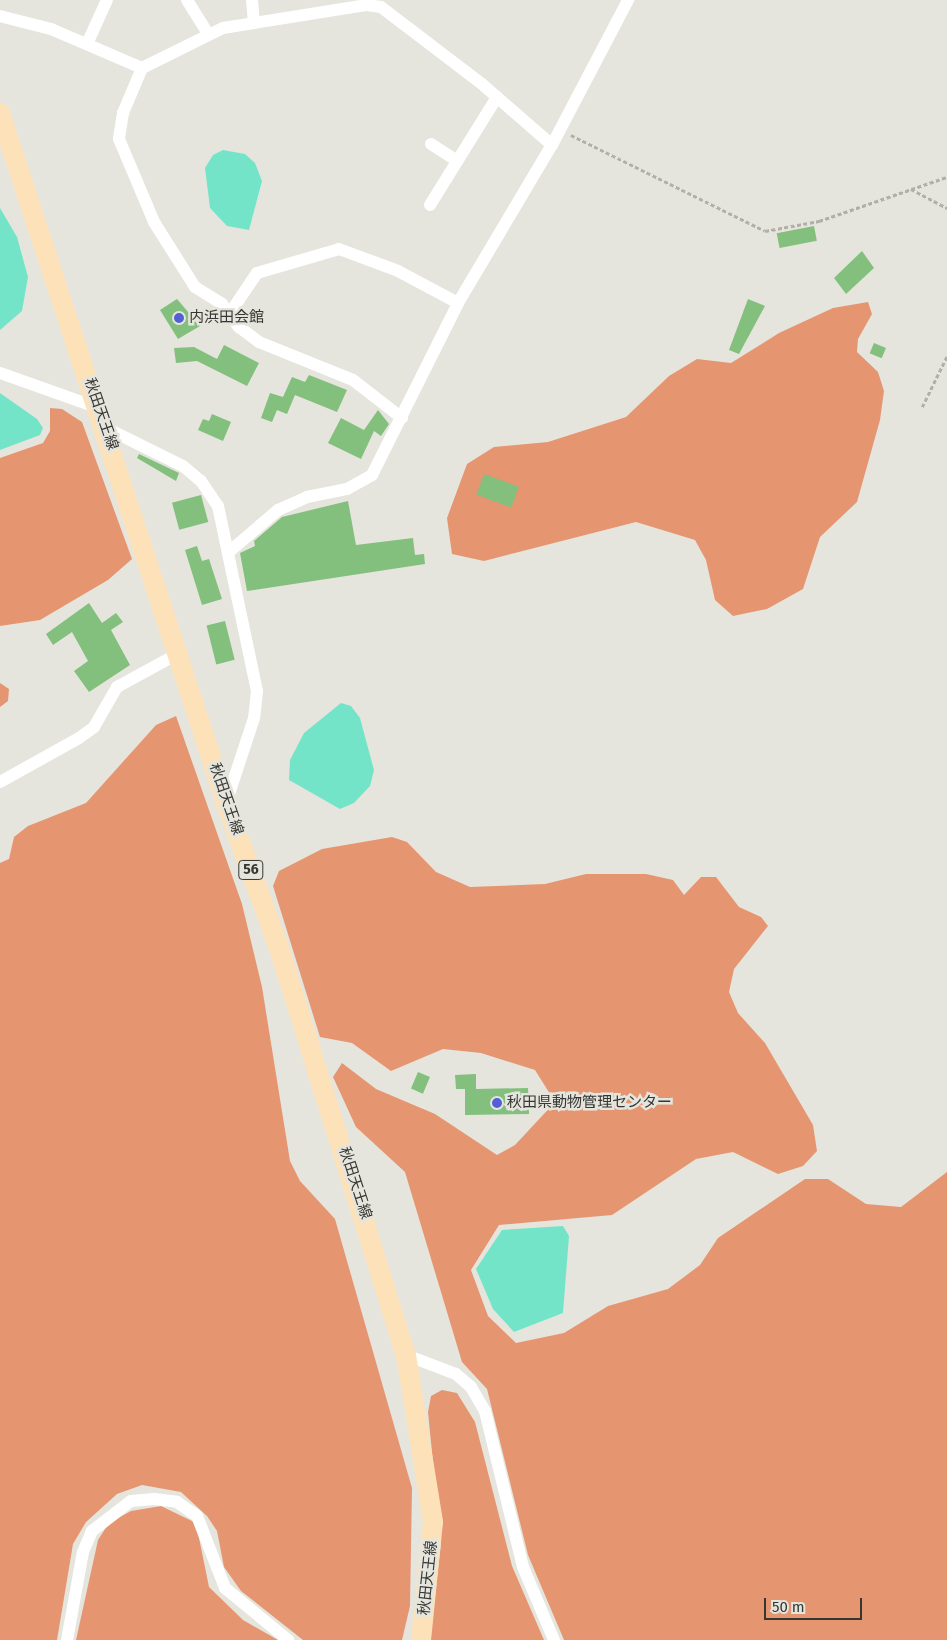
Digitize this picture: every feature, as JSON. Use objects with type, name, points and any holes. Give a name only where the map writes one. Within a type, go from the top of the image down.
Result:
[{"type":"main road","name":"秋田天王線","points":[[0,113],[106,428],[226,803],[278,945],[406,1355],[434,1522],[421,1640]]},
{"type":"street","points":[[87,44],[107,0]]},
{"type":"street","points":[[187,0],[208,33]]},
{"type":"street","points":[[252,0],[254,23]]},
{"type":"street","points":[[230,551],[278,510],[306,497],[347,489],[372,475],[458,303],[552,145],[624,1]]},
{"type":"street","points":[[402,418],[353,380],[277,353],[259,342],[230,313],[195,287],[147,208],[119,139],[123,113],[142,68],[208,33],[254,23],[367,4],[381,7],[497,97],[552,145]]},
{"type":"street","points":[[0,16],[87,44],[142,68]]},
{"type":"street","points":[[430,205],[456,160],[497,97]]},
{"type":"street","points":[[431,144],[456,160]]},
{"type":"street","points":[[230,313],[256,273],[339,249],[398,271],[458,303]]},
{"type":"street","points":[[0,373],[99,408]]},
{"type":"street","points":[[106,428],[201,480],[218,506],[230,551],[257,691],[254,718],[226,803]]},
{"type":"street","points":[[0,782],[79,738],[94,727],[117,687],[179,653]]},
{"type":"street","points":[[406,1355],[456,1374],[471,1387],[485,1411],[523,1567],[554,1640]]},
{"type":"street","points":[[67,1640],[83,1552],[92,1531],[131,1501],[154,1498],[177,1502],[198,1516],[225,1588],[288,1640]]},
{"type":"path","points":[[560,129],[765,231],[819,221],[947,177]]},
{"type":"path","points":[[911,189],[947,208]]},
{"type":"path","points":[[922,407],[947,356]]},
{"type":"shaded area","points":[[223,150],[245,154],[255,163],[262,181],[249,230],[227,226],[210,208],[205,168],[213,155]]},
{"type":"shaded area","points":[[0,208],[17,237],[28,277],[22,311],[0,330]]},
{"type":"shaded area","points":[[868,302],[872,314],[858,339],[857,352],[878,372],[884,391],[880,420],[857,502],[820,537],[803,589],[767,609],[733,616],[715,600],[706,560],[695,540],[636,522],[484,561],[452,554],[447,518],[467,464],[494,447],[548,442],[626,417],[669,376],[697,359],[731,363],[779,333],[833,308]]},
{"type":"shaded area","points":[[0,393],[37,419],[43,428],[40,435],[0,450]]},
{"type":"shaded area","points":[[50,408],[62,409],[82,422],[132,559],[108,580],[40,620],[0,626],[0,458],[43,443],[50,431]]},
{"type":"shaded area","points":[[0,683],[9,689],[8,701],[0,707]]},
{"type":"shaded area","points":[[341,703],[351,706],[360,718],[374,770],[370,786],[354,803],[340,809],[289,780],[290,760],[304,733]]},
{"type":"shaded area","points":[[176,716],[242,904],[262,987],[290,1161],[300,1181],[335,1219],[412,1488],[410,1606],[402,1640],[303,1640],[241,1591],[224,1567],[217,1531],[207,1516],[181,1492],[142,1485],[117,1494],[86,1522],[73,1544],[57,1640],[0,1640],[0,863],[9,859],[14,837],[28,826],[86,803],[156,725]]},
{"type":"shaded area","points":[[392,837],[407,842],[436,872],[470,887],[545,884],[586,874],[646,874],[673,880],[684,895],[701,877],[716,877],[739,907],[761,917],[768,926],[734,969],[729,992],[738,1013],[765,1043],[813,1125],[817,1151],[803,1166],[778,1174],[733,1152],[696,1159],[612,1215],[499,1225],[471,1270],[488,1316],[516,1343],[564,1333],[608,1306],[668,1289],[700,1265],[718,1238],[805,1179],[828,1179],[866,1204],[901,1207],[947,1172],[947,1640],[564,1640],[528,1555],[487,1389],[462,1362],[405,1172],[356,1127],[333,1077],[342,1063],[376,1089],[435,1114],[497,1155],[515,1145],[555,1102],[535,1070],[481,1053],[443,1049],[391,1071],[352,1043],[320,1037],[273,886],[279,871],[322,849]]},
{"type":"shaded area","points":[[563,1226],[569,1236],[563,1313],[514,1332],[493,1309],[476,1269],[502,1230]]},
{"type":"shaded area","points":[[442,1390],[457,1393],[475,1422],[512,1566],[544,1640],[430,1640],[441,1543],[428,1412],[431,1396]]},
{"type":"shaded area","points":[[161,1506],[196,1523],[209,1587],[243,1620],[278,1640],[76,1640],[98,1540],[109,1523],[131,1511]]},
{"type":"building","points":[[814,226],[817,241],[780,248],[777,233]]},
{"type":"building","points":[[862,251],[874,268],[846,294],[834,278]]},
{"type":"building","name":"内浜田会館","points":[[177,299],[200,326],[178,339],[160,310]]},
{"type":"building","points":[[748,299],[765,306],[739,354],[729,350]]},
{"type":"building","points":[[874,343],[886,348],[882,358],[870,353]]},
{"type":"building","points":[[224,345],[259,363],[247,386],[197,361],[176,363],[174,348],[194,347],[217,359]]},
{"type":"building","points":[[309,375],[347,390],[337,412],[295,395],[287,414],[277,410],[272,422],[261,418],[270,393],[283,397],[292,377],[305,382]]},
{"type":"building","points":[[378,410],[389,424],[381,436],[374,431],[361,459],[328,443],[341,418],[364,430]]},
{"type":"building","points":[[212,414],[231,422],[223,441],[198,430],[203,419],[209,421]]},
{"type":"building","points":[[139,454],[179,473],[176,481],[137,458]]},
{"type":"building","points":[[484,474],[519,487],[511,507],[476,495]]},
{"type":"building","points":[[201,495],[208,522],[179,530],[172,503]]},
{"type":"building","points":[[348,501],[356,545],[413,538],[415,555],[424,554],[425,564],[247,591],[240,553],[255,546],[254,541],[282,517]]},
{"type":"building","points":[[197,546],[202,561],[209,559],[222,599],[202,605],[185,550]]},
{"type":"building","points":[[89,603],[102,623],[116,613],[123,622],[111,630],[130,665],[89,692],[74,671],[88,661],[72,632],[53,645],[46,634]]},
{"type":"building","points":[[225,621],[235,660],[216,664],[207,626]]},
{"type":"building","points":[[418,1072],[430,1077],[423,1094],[411,1089]]},
{"type":"building","name":"秋田県動物管理センター","points":[[476,1074],[476,1089],[528,1088],[529,1114],[465,1115],[465,1089],[456,1089],[455,1075]]},
{"type":"place","name":"内浜田会館","points":[[179,318]]},
{"type":"place","name":"秋田県動物管理センター","points":[[497,1103]]}]
